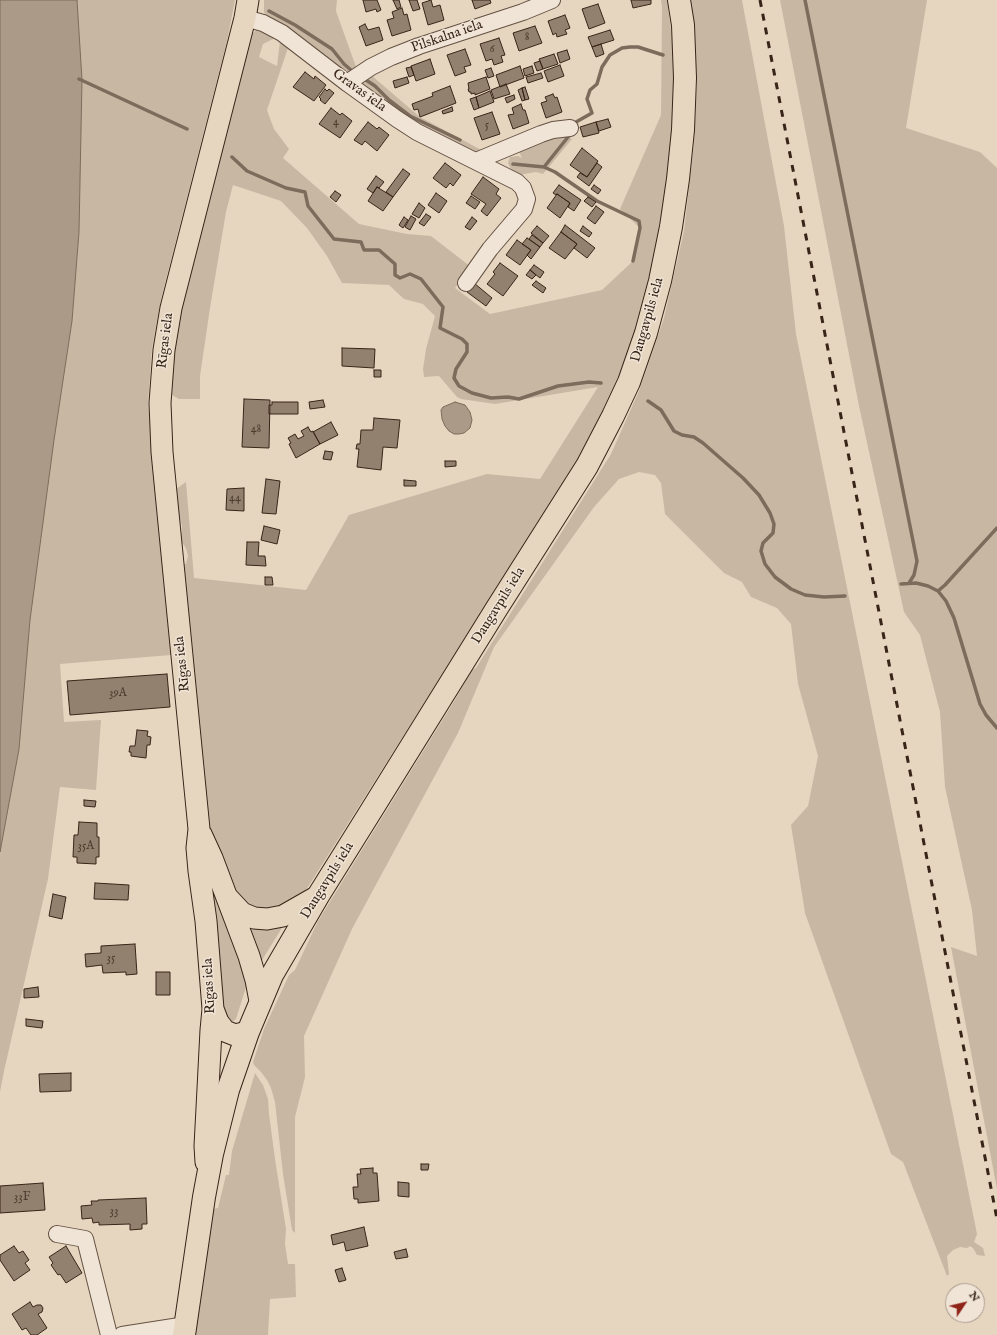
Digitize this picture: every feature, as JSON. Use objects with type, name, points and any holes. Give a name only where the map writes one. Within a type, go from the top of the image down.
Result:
[{"type":"highway","name":"Daugavpils iela","points":[[207,1178],[228,1090],[260,1001],[275,970],[318,896],[587,466],[629,382],[646,333],[660,281],[671,227],[678,179],[684,130],[685,78],[683,25],[679,0]]},
{"type":"highway","name":"Rīgas iela","points":[[185,1330],[207,1178]]},
{"type":"main road","name":"Rīgas iela","points":[[207,1178],[206,1146],[213,1009],[206,921],[197,848],[199,829],[162,452],[160,402],[164,350],[171,308],[247,9]]},
{"type":"main road","points":[[199,829],[212,858],[249,956],[260,1001]]},
{"type":"main road","points":[[226,896],[242,913],[254,918],[267,919],[283,916],[318,896]]},
{"type":"main road","points":[[213,1009],[218,1022],[225,1031],[235,1035],[248,1032]]},
{"type":"street","name":"Pilskalna iela","points":[[347,83],[391,57],[420,45],[524,12],[552,0]]},
{"type":"street","name":"Gravas iela","points":[[247,9],[263,22],[282,33],[347,83],[417,132],[517,182],[523,188],[527,199],[524,209],[490,249],[466,283]]},
{"type":"street","points":[[476,161],[541,134],[557,129],[570,128]]},
{"type":"street","points":[[57,1234],[85,1239],[109,1335]]},
{"type":"street","points":[[122,1335],[185,1330]]},
{"type":"shaded area","points":[[0,0],[77,0],[82,80],[79,232],[72,321],[54,440],[30,620],[19,749],[0,852]]},
{"type":"shaded area","points":[[77,0],[235,0],[227,41],[161,299],[152,348],[148,403],[171,655],[60,664],[64,722],[101,720],[96,790],[60,787],[48,879],[0,1092],[0,852],[19,749],[30,620],[54,440],[72,321],[79,232],[82,80]]},
{"type":"shaded area","points":[[264,0],[337,0],[336,11],[356,67],[358,67],[350,73],[342,72],[266,16],[264,12]]},
{"type":"shaded area","points":[[661,0],[667,0],[672,38],[674,76],[672,143],[669,173],[658,245],[639,319],[611,401],[589,445],[506,573],[301,898],[283,912],[240,906],[211,834],[206,816],[181,563],[186,564],[188,556],[186,548],[181,541],[182,526],[177,509],[176,489],[186,482],[194,578],[306,590],[349,515],[487,474],[540,479],[598,387],[495,404],[461,399],[457,397],[439,376],[424,377],[423,369],[426,349],[435,316],[423,304],[404,299],[389,285],[342,283],[327,256],[307,228],[281,201],[233,185],[226,212],[210,308],[200,376],[200,399],[179,399],[172,395],[170,392],[173,335],[250,36],[256,30],[260,29],[289,45],[267,110],[274,129],[289,149],[283,158],[359,224],[407,234],[431,236],[471,267],[455,288],[490,314],[602,290],[633,261],[640,228],[620,209],[661,115]],"holes":[[[275,38],[280,41],[277,66],[259,57],[263,44]]]},
{"type":"shaded area","points":[[688,0],[742,0],[784,226],[796,334],[977,1234],[974,1242],[983,1248],[985,1256],[977,1255],[970,1246],[967,1248],[960,1247],[953,1250],[947,1256],[949,1274],[947,1276],[903,1162],[891,1154],[805,913],[791,825],[808,806],[818,756],[798,684],[791,624],[777,608],[751,597],[742,582],[724,573],[665,514],[661,483],[655,475],[639,472],[619,479],[594,507],[494,647],[458,733],[352,929],[304,1036],[305,1077],[295,1117],[295,1233],[292,1230],[283,1174],[275,1102],[267,1080],[253,1062],[264,1029],[289,975],[295,970],[318,921],[472,670],[476,668],[611,454],[639,391],[664,318],[684,231],[694,143],[697,80]]},
{"type":"shaded area","points":[[780,0],[927,0],[906,128],[980,152],[997,168],[997,1189],[951,947],[977,956],[972,910],[945,787],[940,712],[920,635],[904,612],[859,406]]},
{"type":"shaded area","points":[[371,75],[420,117],[485,152],[472,153],[442,141],[362,86],[361,82]]},
{"type":"shaded area","points":[[565,134],[572,139],[543,174],[536,172],[519,175],[512,171],[508,163],[510,157],[518,156],[522,158],[517,147]]},
{"type":"shaded area","points":[[455,402],[465,405],[470,412],[472,420],[470,428],[464,433],[454,434],[449,431],[442,419],[441,410],[443,407]]},
{"type":"shaded area","points":[[213,879],[247,981],[236,1019],[231,1023],[224,1021],[211,880]]},
{"type":"shaded area","points":[[248,922],[285,923],[259,965],[253,949]]},
{"type":"shaded area","points":[[255,1073],[263,1085],[268,1099],[275,1159],[286,1229],[285,1244],[288,1264],[295,1264],[296,1297],[270,1299],[268,1335],[195,1335],[213,1209],[218,1208],[226,1175],[229,1175],[232,1151]]},
{"type":"building","points":[[363,0],[377,0],[381,10],[377,12],[376,9],[366,12]]},
{"type":"building","points":[[393,0],[399,0],[401,7],[397,9]]},
{"type":"building","points":[[409,0],[417,0],[420,9],[413,11]]},
{"type":"building","points":[[431,0],[433,7],[440,5],[444,20],[428,25],[422,3]]},
{"type":"building","points":[[472,0],[490,0],[491,3],[475,9]]},
{"type":"building","points":[[631,0],[651,0],[651,4],[633,8]]},
{"type":"building","points":[[598,4],[605,23],[589,29],[582,9]]},
{"type":"building","points":[[402,8],[404,15],[407,14],[411,30],[392,36],[387,20],[394,18],[392,12]]},
{"type":"building","points":[[565,15],[570,28],[565,30],[567,34],[557,37],[556,33],[553,35],[548,21]]},
{"type":"building","points":[[365,24],[368,30],[379,27],[383,40],[366,46],[359,27]]},
{"type":"building","points":[[535,26],[542,43],[519,51],[513,33]]},
{"type":"building","points":[[610,30],[614,40],[592,47],[588,37]]},
{"type":"building","points":[[499,38],[505,55],[501,56],[503,62],[494,65],[492,59],[486,61],[480,44]]},
{"type":"building","points":[[601,44],[604,54],[596,57],[592,47]]},
{"type":"building","points":[[465,49],[471,65],[464,67],[466,72],[455,76],[447,55]]},
{"type":"building","points":[[567,50],[570,59],[560,63],[557,53]]},
{"type":"building","points":[[554,54],[558,64],[543,69],[539,59]]},
{"type":"building","points":[[430,59],[435,74],[416,81],[411,66]]},
{"type":"building","points":[[540,61],[543,69],[537,71],[534,63]]},
{"type":"building","points":[[560,65],[564,76],[548,82],[544,71]]},
{"type":"building","points":[[520,66],[524,78],[500,87],[496,75]]},
{"type":"building","points":[[532,66],[534,73],[525,76],[523,69]]},
{"type":"building","points":[[411,67],[414,75],[409,77],[406,68]]},
{"type":"building","points":[[491,68],[494,76],[488,78],[485,70]]},
{"type":"building","points":[[305,72],[314,79],[315,76],[326,85],[314,101],[293,87]]},
{"type":"building","points":[[541,73],[543,78],[528,83],[526,77]]},
{"type":"building","points":[[407,77],[409,83],[395,88],[393,81]]},
{"type":"building","points":[[486,77],[490,89],[475,95],[475,93],[471,94],[471,92],[469,92],[468,83]]},
{"type":"building","points":[[506,84],[510,94],[494,99],[491,90]]},
{"type":"building","points":[[450,86],[456,103],[420,117],[418,109],[414,110],[412,104],[433,96],[432,93]]},
{"type":"building","points":[[525,87],[529,99],[525,100],[522,88]]},
{"type":"building","points":[[522,88],[525,100],[522,101],[518,90]]},
{"type":"building","points":[[325,89],[327,91],[329,89],[334,93],[325,104],[319,97]]},
{"type":"building","points":[[490,91],[494,102],[479,108],[476,97]]},
{"type":"building","points":[[553,94],[555,98],[557,97],[562,112],[546,118],[541,103],[547,101],[545,97]]},
{"type":"building","points":[[514,95],[515,99],[507,103],[505,98]]},
{"type":"building","points":[[476,97],[479,108],[474,110],[470,99]]},
{"type":"building","points":[[521,104],[523,110],[525,110],[529,123],[513,129],[508,115],[514,114],[512,108]]},
{"type":"building","points":[[452,107],[453,111],[443,114],[442,111]]},
{"type":"building","points":[[331,108],[340,115],[342,113],[352,121],[340,138],[319,124]]},
{"type":"building","points":[[492,112],[500,134],[482,140],[474,118]]},
{"type":"building","points":[[608,119],[611,127],[599,131],[596,122]]},
{"type":"building","points":[[368,122],[377,129],[379,127],[389,135],[377,151],[365,141],[362,145],[354,140]]},
{"type":"building","points":[[596,122],[599,133],[583,137],[580,127]]},
{"type":"building","points":[[582,148],[598,161],[587,177],[570,165]]},
{"type":"building","points":[[445,163],[461,175],[453,186],[450,183],[446,188],[433,178]]},
{"type":"building","points":[[597,163],[602,167],[589,186],[577,177],[580,173],[587,177]]},
{"type":"building","points":[[403,169],[410,174],[393,197],[386,192]]},
{"type":"building","points":[[376,176],[384,182],[379,188],[377,187],[373,193],[367,189]]},
{"type":"building","points":[[483,177],[499,189],[496,194],[501,198],[487,216],[481,211],[486,204],[471,194]]},
{"type":"building","points":[[559,185],[581,200],[574,211],[568,207],[570,203],[553,193]]},
{"type":"building","points":[[594,185],[601,190],[598,194],[591,189]]},
{"type":"building","points":[[377,187],[393,197],[383,211],[368,201]]},
{"type":"building","points":[[335,191],[341,195],[336,202],[330,197]]},
{"type":"building","points":[[436,193],[447,201],[439,213],[428,205]]},
{"type":"building","points":[[557,194],[570,203],[560,218],[547,208]]},
{"type":"building","points":[[471,196],[480,202],[475,209],[466,203]]},
{"type":"building","points":[[588,197],[596,202],[592,207],[584,201]]},
{"type":"building","points":[[419,203],[425,208],[419,218],[412,214]]},
{"type":"building","points":[[596,206],[604,212],[595,224],[587,218]]},
{"type":"building","points":[[426,214],[431,217],[424,226],[419,223]]},
{"type":"building","points":[[411,216],[416,219],[410,230],[405,227]]},
{"type":"building","points":[[404,217],[408,220],[403,228],[399,225]]},
{"type":"building","points":[[472,217],[477,221],[470,230],[465,227]]},
{"type":"building","points":[[565,225],[595,248],[587,258],[574,248],[577,244],[561,232]]},
{"type":"building","points":[[537,226],[549,236],[543,243],[531,233]]},
{"type":"building","points":[[583,226],[592,233],[589,237],[580,231]]},
{"type":"building","points":[[561,232],[577,244],[565,259],[549,248]]},
{"type":"building","points":[[532,235],[543,243],[540,247],[529,239]]},
{"type":"building","points":[[527,238],[540,247],[531,259],[527,255],[531,250],[522,244]]},
{"type":"building","points":[[517,240],[531,250],[520,265],[506,255]]},
{"type":"building","points":[[500,263],[518,276],[503,296],[487,284],[495,274],[493,272]]},
{"type":"building","points":[[534,265],[544,272],[540,278],[530,270]]},
{"type":"building","points":[[530,270],[536,275],[532,279],[526,275]]},
{"type":"building","points":[[536,281],[546,288],[543,293],[532,285]]},
{"type":"building","points":[[474,283],[492,298],[486,306],[467,292]]},
{"type":"building","points":[[342,348],[375,349],[374,368],[342,366]]},
{"type":"building","points":[[374,370],[381,370],[381,377],[374,377]]},
{"type":"building","points":[[244,399],[270,400],[269,448],[242,447]]},
{"type":"building","points":[[323,400],[325,407],[310,409],[309,402]]},
{"type":"building","points":[[272,402],[298,402],[298,414],[269,414],[269,405],[272,405]]},
{"type":"building","points":[[374,418],[400,420],[397,448],[383,447],[381,470],[357,467],[359,449],[356,449],[357,444],[360,444],[361,430],[373,430]]},
{"type":"building","points":[[331,422],[338,435],[320,444],[313,432]]},
{"type":"building","points":[[308,427],[311,432],[313,431],[320,444],[296,458],[289,444],[291,443],[288,438],[295,434],[298,439],[304,436],[301,431]]},
{"type":"building","points":[[325,451],[333,452],[331,460],[323,459]]},
{"type":"building","points":[[445,461],[456,461],[456,466],[445,467]]},
{"type":"building","points":[[266,479],[280,481],[276,514],[262,513]]},
{"type":"building","points":[[404,480],[416,481],[416,486],[404,486]]},
{"type":"building","points":[[244,488],[244,511],[226,510],[227,489]]},
{"type":"building","points":[[264,526],[280,530],[277,544],[261,540]]},
{"type":"building","points":[[247,542],[259,542],[258,556],[265,556],[266,566],[246,565]]},
{"type":"building","points":[[265,577],[272,577],[273,585],[265,585]]},
{"type":"building","points":[[167,674],[170,707],[70,715],[67,681]]},
{"type":"building","points":[[137,730],[148,731],[147,736],[151,737],[150,745],[147,745],[146,758],[131,756],[131,752],[129,752],[130,746],[135,746]]},
{"type":"building","points":[[84,800],[96,801],[95,807],[84,806]]},
{"type":"building","points":[[79,822],[97,823],[99,857],[96,857],[96,864],[77,863],[77,857],[73,857],[74,835],[78,835]]},
{"type":"building","points":[[95,883],[129,885],[128,900],[94,899]]},
{"type":"building","points":[[53,894],[66,897],[62,919],[49,916]]},
{"type":"building","points":[[135,944],[137,974],[126,975],[126,972],[103,973],[102,965],[86,967],[85,954],[101,953],[101,946]]},
{"type":"building","points":[[156,972],[170,972],[170,995],[156,995]]},
{"type":"building","points":[[38,987],[39,997],[24,998],[24,989]]},
{"type":"building","points":[[26,1019],[43,1021],[42,1028],[26,1026]]},
{"type":"building","points":[[71,1073],[71,1091],[40,1092],[39,1074]]},
{"type":"building","points":[[421,1164],[429,1164],[428,1170],[421,1170]]},
{"type":"building","points":[[373,1168],[373,1173],[377,1173],[379,1201],[358,1203],[358,1199],[354,1199],[353,1187],[358,1187],[357,1174],[361,1174],[360,1169]]},
{"type":"building","points":[[398,1182],[409,1183],[409,1197],[398,1196]]},
{"type":"building","points":[[43,1183],[45,1210],[0,1213],[0,1186]]},
{"type":"building","points":[[146,1198],[147,1224],[142,1224],[142,1229],[130,1230],[130,1224],[99,1225],[99,1222],[93,1223],[92,1218],[82,1219],[81,1206],[92,1205],[91,1201]]},
{"type":"building","points":[[364,1227],[368,1246],[346,1251],[344,1242],[333,1245],[331,1235]]},
{"type":"building","points":[[14,1246],[19,1253],[23,1251],[29,1260],[25,1263],[30,1270],[14,1281],[0,1260],[0,1255]]},
{"type":"building","points":[[66,1246],[82,1273],[66,1283],[51,1265],[53,1263],[49,1257]]},
{"type":"building","points":[[406,1249],[408,1257],[396,1259],[394,1252]]},
{"type":"building","points":[[342,1268],[346,1280],[339,1282],[335,1270]]},
{"type":"building","points":[[30,1302],[33,1307],[41,1305],[43,1308],[42,1312],[38,1314],[47,1328],[37,1335],[31,1335],[26,1328],[22,1330],[12,1314]]},
{"type":"waterway","points":[[805,0],[917,561],[914,575],[909,583]]},
{"type":"waterway","points":[[269,11],[295,25],[332,49],[344,64],[352,71]]},
{"type":"waterway","points":[[576,122],[592,113],[587,99],[590,90],[597,84],[602,67],[610,55],[622,48],[630,47],[638,47],[663,55]]},
{"type":"waterway","points":[[79,79],[187,129]]},
{"type":"waterway","points":[[366,80],[410,116],[460,140]]},
{"type":"waterway","points":[[513,164],[544,167],[568,137]]},
{"type":"waterway","points":[[232,157],[247,171],[286,188],[305,192],[308,206],[334,239],[361,242],[364,250],[379,250],[395,264],[395,275],[400,278],[410,274],[421,279],[443,307],[440,328],[462,339],[467,344],[467,352],[456,369],[454,378],[459,386],[472,393],[491,398],[508,397],[519,399],[558,386],[589,382],[601,383]]},
{"type":"waterway","points":[[544,167],[555,172],[597,201],[639,221],[640,228],[633,261]]},
{"type":"waterway","points":[[648,401],[661,410],[674,431],[682,435],[694,437],[703,443],[743,478],[759,495],[770,513],[774,524],[773,533],[763,543],[761,551],[765,564],[775,577],[791,589],[805,595],[824,597],[845,596]]},
{"type":"waterway","points":[[938,591],[997,528]]},
{"type":"waterway","points":[[901,584],[916,583],[928,586],[938,591],[946,601],[954,618],[980,704],[986,715],[997,728]]},
{"type":"railway","points":[[760,0],[997,1219]]}]
